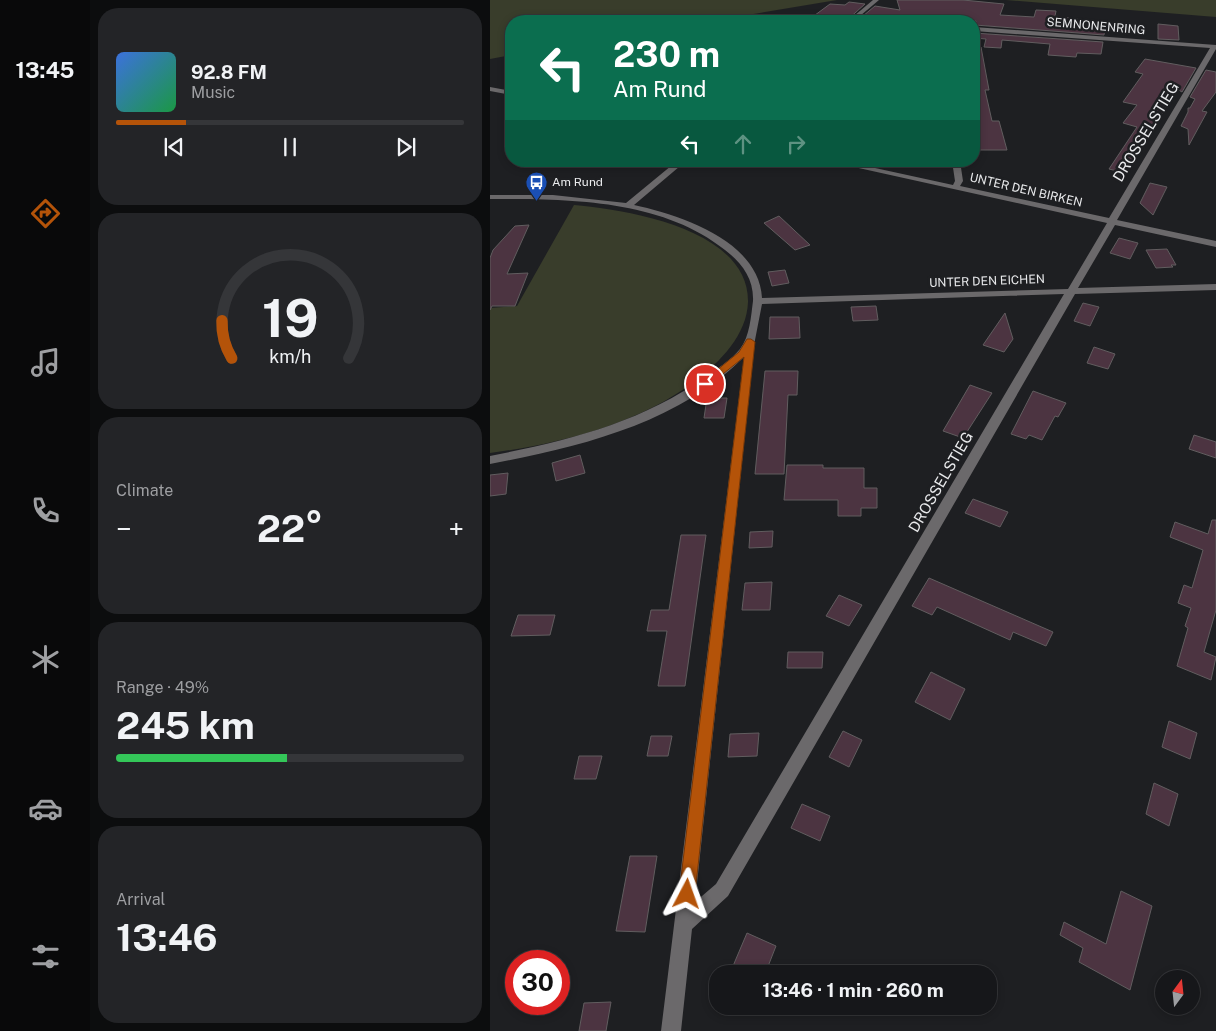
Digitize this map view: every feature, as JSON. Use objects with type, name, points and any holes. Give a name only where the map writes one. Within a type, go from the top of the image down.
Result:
[{"type":"street","points":[[858,15],[876,0]]},
{"type":"street","name":"SEMNONENRING","points":[[980,29],[1215,47]]},
{"type":"street","name":"DROSSELSTIEG","points":[[684,924],[722,890],[1215,47]]},
{"type":"street","points":[[490,89],[505,92]]},
{"type":"street","points":[[490,96],[505,94]]},
{"type":"street","points":[[627,207],[675,167]]},
{"type":"street","name":"UNTER DEN BIRKEN","points":[[860,167],[1216,244]]},
{"type":"street","points":[[956,187],[959,182],[957,167]]},
{"type":"street","points":[[490,197],[565,199],[627,207],[664,215],[689,224],[732,249],[746,264],[757,286],[758,300],[751,342],[671,1031]]},
{"type":"street","name":"UNTER DEN EICHEN","points":[[758,300],[1216,287]]},
{"type":"street","points":[[490,460],[573,443],[638,420],[672,405],[705,384],[742,354],[751,342]]},
{"type":"green space","points":[[490,0],[837,0],[748,15],[505,15],[505,56],[490,59]]},
{"type":"green space","points":[[1006,0],[1216,0],[1216,17]]},
{"type":"green space","points":[[574,205],[624,212],[653,219],[682,228],[708,241],[729,257],[743,277],[748,302],[743,326],[730,347],[714,365],[673,396],[649,409],[597,430],[570,438],[490,453],[490,308],[517,306]]},
{"type":"building","points":[[897,0],[963,0],[1004,4],[1000,15],[1034,17],[1036,10],[1056,11],[1055,16],[1106,23],[1104,35],[980,25],[980,15],[864,15],[875,6],[900,10]]},
{"type":"building","points":[[849,2],[865,4],[853,15],[815,15],[830,4],[845,5]]},
{"type":"building","points":[[1158,24],[1178,26],[1179,40],[1158,39]]},
{"type":"building","points":[[980,33],[1103,42],[1101,54],[1077,53],[1076,57],[1048,55],[1050,44],[1002,40],[1001,48],[984,47],[986,39],[980,38]]},
{"type":"building","points":[[980,47],[989,90],[985,90],[992,121],[999,121],[1007,150],[980,150]]},
{"type":"building","points":[[1145,59],[1196,68],[1182,92],[1177,89],[1125,173],[1109,169],[1137,127],[1123,123],[1137,105],[1123,102],[1143,74],[1135,72]]},
{"type":"building","points":[[1206,70],[1216,72],[1216,92],[1202,111],[1207,112],[1189,145],[1188,129],[1181,126],[1188,108],[1190,108],[1195,99],[1190,97]]},
{"type":"building","points":[[1150,183],[1167,187],[1153,215],[1140,203]]},
{"type":"building","points":[[779,216],[810,245],[795,250],[764,223]]},
{"type":"building","points":[[529,225],[507,274],[528,273],[515,306],[492,306],[490,310],[490,258],[493,250],[515,226]]},
{"type":"building","points":[[1119,238],[1138,243],[1130,259],[1110,253]]},
{"type":"building","points":[[1167,249],[1176,265],[1171,265],[1173,267],[1156,268],[1146,250]]},
{"type":"building","points":[[785,270],[789,283],[772,286],[768,272]]},
{"type":"building","points":[[1083,303],[1099,307],[1090,326],[1074,321]]},
{"type":"building","points":[[876,306],[878,320],[853,321],[851,307]]},
{"type":"building","points":[[1005,313],[1013,339],[1004,352],[983,345]]},
{"type":"building","points":[[770,317],[799,317],[800,338],[769,339]]},
{"type":"building","points":[[1094,347],[1115,354],[1108,369],[1087,363]]},
{"type":"building","points":[[765,371],[798,371],[797,395],[788,395],[784,474],[755,474]]},
{"type":"building","points":[[970,385],[992,393],[963,438],[943,431]]},
{"type":"building","points":[[1033,391],[1066,403],[1058,417],[1055,416],[1042,440],[1029,435],[1026,439],[1011,434]]},
{"type":"building","points":[[707,398],[727,398],[724,418],[704,418]]},
{"type":"building","points":[[1194,435],[1216,442],[1216,458],[1189,449]]},
{"type":"building","points":[[580,455],[585,473],[556,481],[552,463]]},
{"type":"building","points":[[787,465],[823,465],[823,468],[864,468],[864,488],[877,488],[877,508],[861,508],[861,516],[838,516],[838,500],[784,500]]},
{"type":"building","points":[[508,473],[506,494],[490,496],[490,475]]},
{"type":"building","points":[[973,499],[1008,512],[1000,527],[965,513]]},
{"type":"building","points":[[1212,520],[1216,520],[1216,610],[1204,652],[1216,657],[1211,680],[1177,666],[1188,628],[1185,626],[1191,608],[1178,603],[1184,585],[1192,588],[1203,550],[1170,537],[1175,522],[1208,534]]},
{"type":"building","points":[[773,531],[772,547],[749,548],[750,532]]},
{"type":"building","points":[[681,535],[706,535],[685,686],[658,686],[667,631],[647,631],[651,610],[669,610]]},
{"type":"building","points":[[929,578],[1053,632],[1046,646],[1013,632],[1010,640],[937,607],[932,615],[912,606]]},
{"type":"building","points":[[772,582],[770,610],[742,610],[745,583]]},
{"type":"building","points":[[839,595],[862,605],[849,626],[826,616]]},
{"type":"building","points":[[518,615],[555,615],[550,635],[511,636]]},
{"type":"building","points":[[788,652],[823,652],[822,668],[787,668]]},
{"type":"building","points":[[931,672],[965,689],[950,720],[915,702]]},
{"type":"building","points":[[1169,721],[1197,733],[1190,759],[1162,747]]},
{"type":"building","points":[[843,731],[862,740],[849,767],[829,757]]},
{"type":"building","points":[[759,733],[757,756],[728,757],[730,734]]},
{"type":"building","points":[[651,736],[672,736],[668,756],[647,756]]},
{"type":"building","points":[[579,756],[602,756],[596,779],[574,779]]},
{"type":"building","points":[[1154,783],[1178,794],[1169,826],[1146,814]]},
{"type":"building","points":[[802,804],[830,816],[820,841],[791,828]]},
{"type":"building","points":[[630,856],[657,856],[645,932],[616,931]]},
{"type":"building","points":[[1121,891],[1152,906],[1130,990],[1079,962],[1083,948],[1060,935],[1064,922],[1106,944]]},
{"type":"building","points":[[747,933],[776,946],[769,965],[733,965]]},
{"type":"building","points":[[611,1002],[606,1031],[579,1031],[584,1003]]},
{"type":"place","name":"Am Rund","points":[[536,201]]},
{"type":"route","points":[[687,894],[751,342],[742,354],[705,384]]}]
